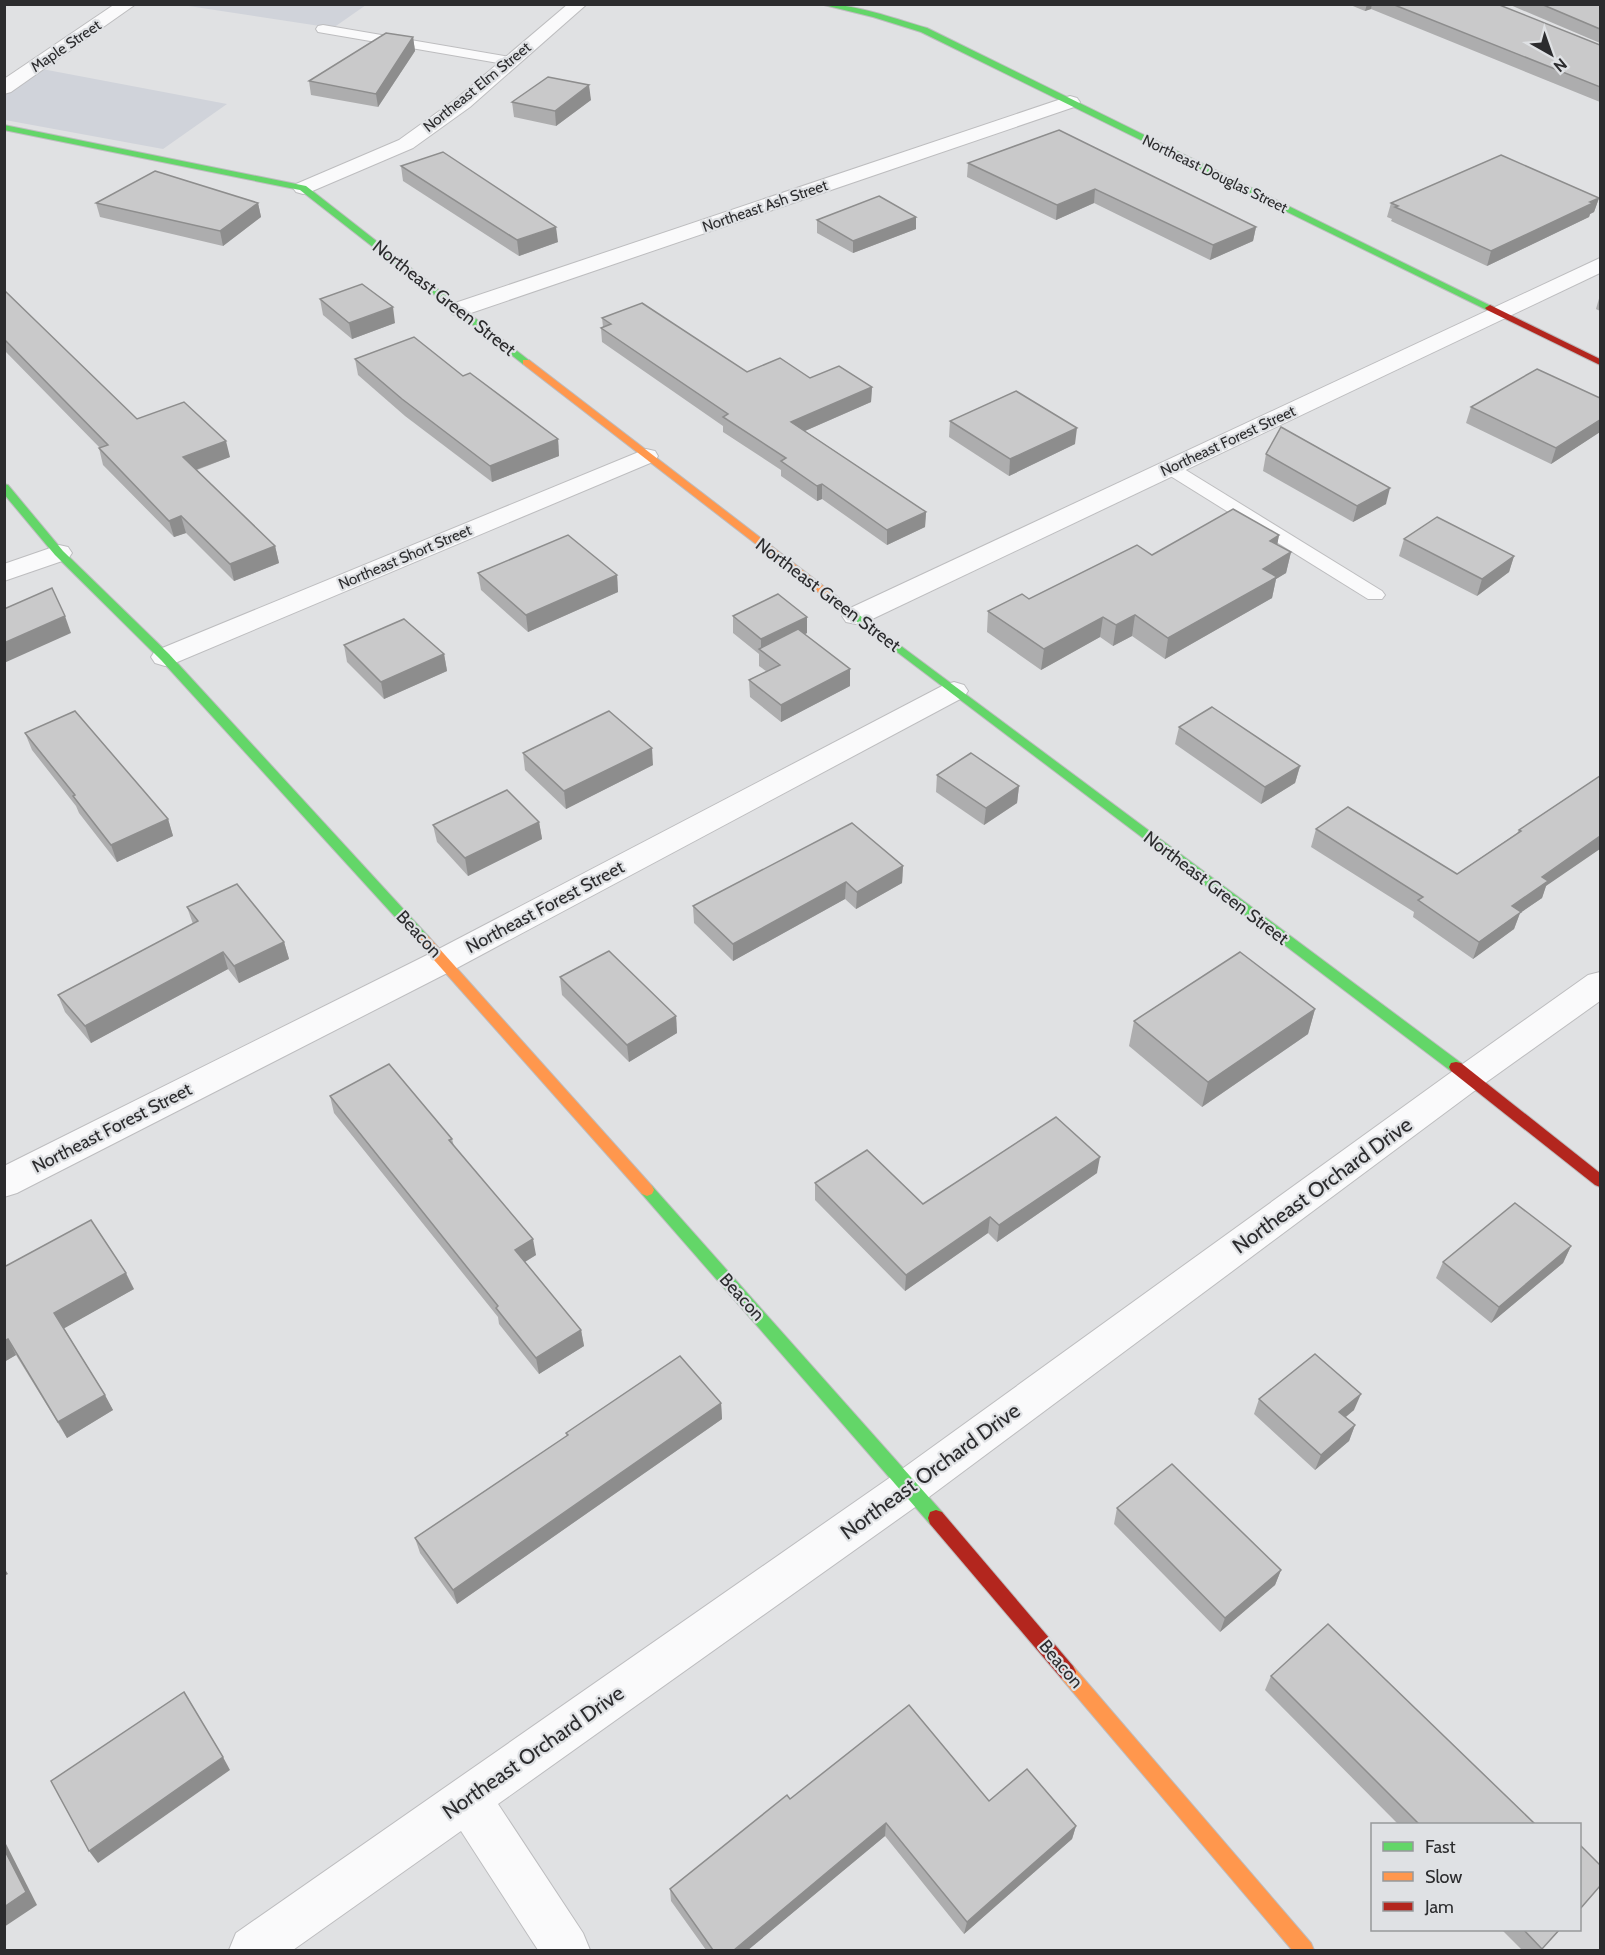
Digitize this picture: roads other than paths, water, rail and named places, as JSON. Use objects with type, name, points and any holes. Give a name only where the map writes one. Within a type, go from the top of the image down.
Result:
[{"type":"street","name":"Maple Street","points":[[4,88],[128,4]]},
{"type":"street","name":"Northeast Elm Street","points":[[303,188],[406,144],[463,103],[579,4]]},
{"type":"street","name":"Northeast Douglas Street","points":[[824,4],[875,15],[924,30],[1600,362]]},
{"type":"street","name":"Northeast Ash Street","points":[[460,309],[1070,102]]},
{"type":"street","name":"Northeast Green Street","points":[[4,127],[303,188],[646,456],[954,691],[1468,1077],[1600,1181]]},
{"type":"street","name":"Northeast Forest Street","points":[[856,616],[1600,265]]},
{"type":"street","name":"Northeast Short Street","points":[[165,657],[646,456]]},
{"type":"street","name":"Beacon","points":[[4,487],[59,553],[165,657],[443,961],[910,1487],[1304,1950]]},
{"type":"street","points":[[4,573],[59,553]]},
{"type":"street","name":"Northeast Forest Street","points":[[4,1183],[443,961],[954,691]]},
{"type":"street","name":"Northeast Orchard Drive","points":[[253,1950],[910,1487],[1468,1077],[1600,984]]},
{"type":"street","points":[[467,1798],[566,1950]]},
{"type":"lane","points":[[323,29],[510,62]]},
{"type":"lane","points":[[1170,468],[1376,595]]}]
